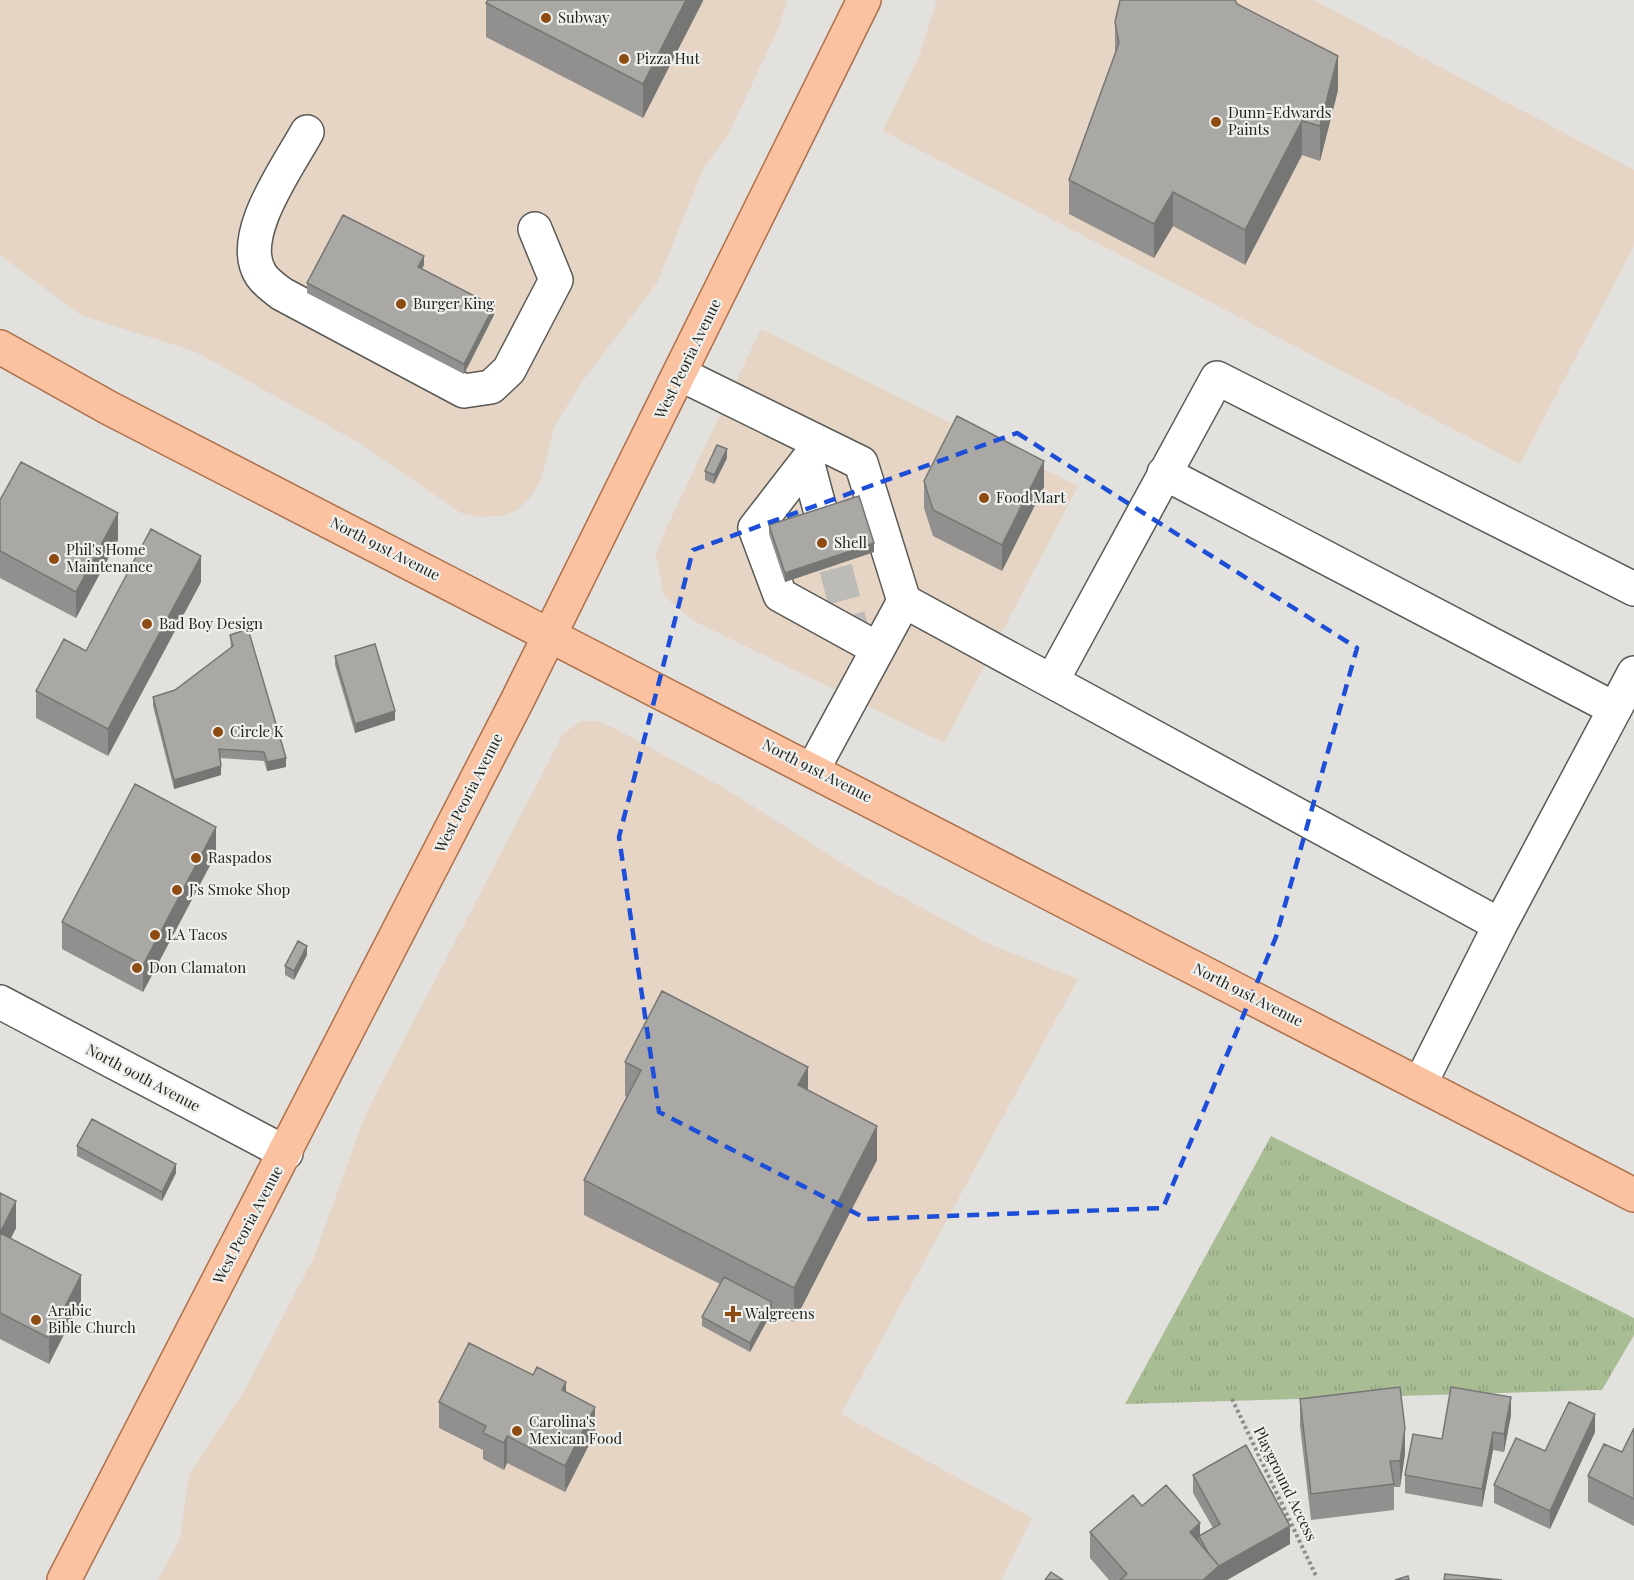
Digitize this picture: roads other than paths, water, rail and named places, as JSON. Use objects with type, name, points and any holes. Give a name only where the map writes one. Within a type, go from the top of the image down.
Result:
[{"type":"main road","name":"West Peoria Avenue","points":[[64,1580],[286,1153],[550,634],[864,0]]},
{"type":"main road","name":"North 91st Avenue","points":[[0,347],[110,408],[1634,1195]]},
{"type":"street","points":[[307,132],[256,228],[253,252],[261,275],[282,294],[464,391],[491,387],[509,370],[556,280],[535,229]]},
{"type":"street","points":[[680,374],[813,453],[861,463],[904,601],[1500,925]]},
{"type":"street","points":[[1052,681],[1217,378],[1634,589]]},
{"type":"street","points":[[813,453],[822,517]]},
{"type":"street","points":[[813,453],[755,528],[780,595],[878,649]]},
{"type":"street","points":[[1164,473],[1615,709]]},
{"type":"street","points":[[813,770],[904,601]]},
{"type":"street","points":[[1420,1084],[1500,925],[1634,673]]},
{"type":"street","name":"North 90th Avenue","points":[[0,1002],[286,1153]]},
{"type":"tunnel","points":[[823,521],[854,637]]},
{"type":"place","name":"Subway","points":[[546,18]]},
{"type":"place","name":"Pizza Hut","points":[[624,59]]},
{"type":"place","name":"Dunn-Edwards Paints","points":[[1216,122]]},
{"type":"place","name":"Burger King","points":[[401,304]]},
{"type":"place","name":"Food Mart","points":[[984,498]]},
{"type":"place","name":"Shell","points":[[822,543]]},
{"type":"place","name":"Phil's Home Maintenance","points":[[54,559]]},
{"type":"place","name":"Bad Boy Design","points":[[147,624]]},
{"type":"place","name":"Circle K","points":[[218,732]]},
{"type":"place","name":"Raspados","points":[[196,858]]},
{"type":"place","name":"J’s Smoke Shop","points":[[177,890]]},
{"type":"place","name":"LA Tacos","points":[[155,935]]},
{"type":"place","name":"Don Clamaton","points":[[137,968]]},
{"type":"place","name":"Walgreens","points":[[733,1314]]},
{"type":"place","name":"Arabic Bible Church","points":[[36,1320]]},
{"type":"place","name":"Carolina's Mexican Food","points":[[517,1431]]}]
